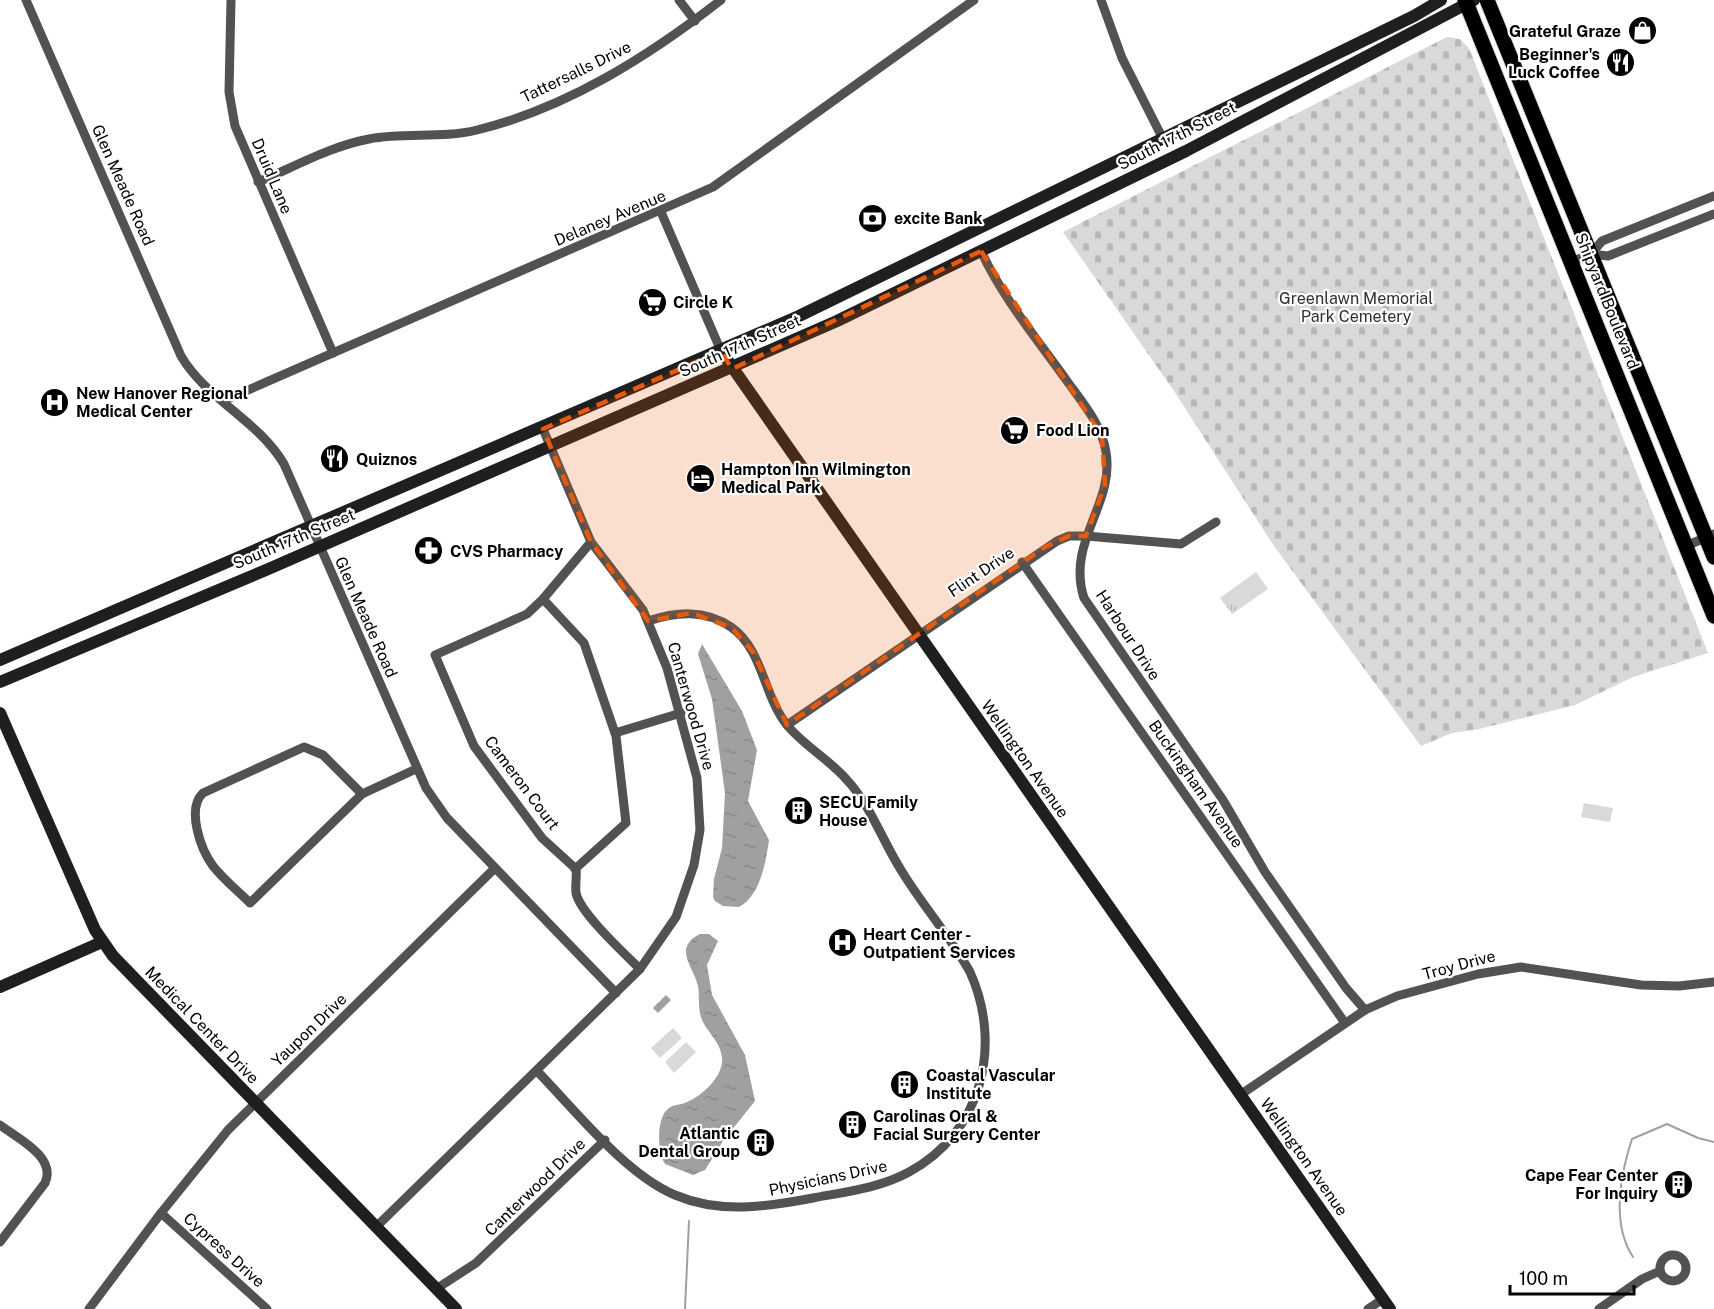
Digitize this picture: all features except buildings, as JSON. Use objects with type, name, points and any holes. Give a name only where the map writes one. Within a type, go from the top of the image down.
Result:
[{"type":"main road","name":"South 17th Street","points":[[0,660],[543,429],[836,299],[1414,16],[1441,0]]},
{"type":"main road","name":"Shipyard Boulevard","points":[[1487,0],[1710,536],[1714,557]]},
{"type":"main road","name":"South 17th Street","points":[[0,682],[732,369],[1186,151],[1469,2]]},
{"type":"main road","name":"Shipyard Boulevard","points":[[1469,2],[1714,616]]},
{"type":"main road","name":"Wellington Avenue","points":[[721,351],[1386,1304]]},
{"type":"main road","name":"Medical Center Drive","points":[[0,713],[77,892],[102,942],[113,956],[456,1309]]},
{"type":"main road","points":[[0,987],[102,942]]},
{"type":"street","name":"Glen Meade Road","points":[[26,0],[174,342],[196,377],[255,427],[276,450],[416,770],[447,818],[616,993]]},
{"type":"street","name":"Druid Lane","points":[[231,0],[229,92],[231,112],[258,182],[333,354]]},
{"type":"street","points":[[679,0],[695,21]]},
{"type":"street","name":"Tattersalls Drive","points":[[258,182],[349,144],[388,136],[463,134],[546,106],[620,70],[695,21],[721,0]]},
{"type":"street","name":"Delaney Avenue","points":[[223,401],[661,212],[736,173],[974,0]]},
{"type":"street","points":[[1101,0],[1122,58],[1163,139]]},
{"type":"street","points":[[1571,262],[1591,254],[1602,241],[1714,196]]},
{"type":"street","name":"Wellington Avenue","points":[[661,212],[721,351]]},
{"type":"street","points":[[1591,254],[1608,256],[1714,214]]},
{"type":"street","name":"Harbour Drive","points":[[981,251],[1035,336],[1092,416],[1102,436],[1107,466],[1105,485],[1086,536],[1079,575],[1084,598],[1223,800],[1265,872],[1346,988],[1365,1010]]},
{"type":"street","name":"Canterwood Drive","points":[[376,1227],[640,969],[665,936],[679,911],[691,879],[698,847],[700,814],[697,778],[681,714],[648,621],[629,590],[591,542],[543,429]]},
{"type":"street","name":"Flint Drive","points":[[787,725],[1022,562],[1057,541],[1069,536],[1086,536],[1181,544],[1216,522]]},
{"type":"street","points":[[1686,546],[1710,536]]},
{"type":"street","name":"Cameron Court","points":[[575,869],[542,838],[474,746],[435,655],[527,614],[543,599],[591,542]]},
{"type":"street","name":"Buckingham Avenue","points":[[1022,562],[1345,1023]]},
{"type":"street","points":[[543,599],[584,643],[615,733],[626,823],[575,869],[576,892],[579,901],[598,926],[640,969]]},
{"type":"street","name":"Physicians Drive","points":[[605,1140],[636,1171],[673,1194],[720,1207],[765,1207],[868,1187],[908,1173],[954,1137],[977,1095],[983,1074],[987,1040],[983,1007],[970,972],[901,871],[855,790],[787,725],[773,702],[753,652],[732,628],[713,618],[692,613],[676,614],[648,621]]},
{"type":"street","points":[[615,733],[681,714]]},
{"type":"street","points":[[362,794],[323,755],[304,747],[218,784],[200,795],[195,813],[207,856],[217,870],[250,903],[362,794],[416,770]]},
{"type":"street","name":"Yaupon Drive","points":[[89,1309],[212,1148],[495,868]]},
{"type":"street","name":"Troy Drive","points":[[1240,1095],[1365,1010],[1397,996],[1507,968],[1538,968],[1663,987],[1714,982]]},
{"type":"street","name":"Canterwood Drive","points":[[436,1289],[476,1263],[605,1140],[537,1071]]},
{"type":"street","points":[[0,1125],[43,1159],[48,1175],[45,1183],[0,1242]]},
{"type":"street","name":"Cypress Drive","points":[[160,1214],[267,1309]]},
{"type":"street","points":[[1599,1309],[1642,1279],[1660,1271]]},
{"type":"street","points":[[1368,1309],[1386,1304]]},
{"type":"highlighted area","points":[[981,251],[1102,436],[1105,485],[1086,536],[1069,536],[1045,547],[787,725],[753,652],[732,628],[692,613],[648,621],[591,542],[543,429],[721,351],[732,369]]},
{"type":"green space","name":"Greenlawn Memorial Park Cemetery","points":[[1447,37],[1460,39],[1469,48],[1708,653],[1633,677],[1575,705],[1479,729],[1452,733],[1421,746],[1274,546],[1174,391],[1063,232]]},
{"type":"green space","points":[[1256,572],[1268,589],[1232,614],[1220,598]]},
{"type":"green space","points":[[1252,578],[1260,590],[1236,607],[1227,595]]},
{"type":"green space","points":[[1584,803],[1613,808],[1610,822],[1581,817]]},
{"type":"green space","points":[[673,1028],[682,1038],[660,1058],[651,1048]]},
{"type":"green space","points":[[686,1042],[696,1052],[674,1073],[665,1062]]},
{"type":"water","points":[[702,644],[742,711],[757,750],[748,801],[769,840],[764,868],[757,887],[746,902],[739,907],[723,906],[713,897],[714,879],[722,848],[725,793],[712,699],[698,654]]},
{"type":"water","points":[[700,934],[709,934],[718,941],[707,965],[712,995],[745,1055],[755,1101],[723,1141],[705,1170],[693,1175],[665,1164],[660,1151],[659,1134],[665,1112],[699,1095],[716,1078],[722,1065],[719,1048],[701,1018],[698,986],[687,958],[687,945]]},
{"type":"water","points":[[666,995],[671,1000],[658,1013],[653,1008]]},
{"type":"waterway","points":[[1633,1257],[1626,1244],[1620,1214],[1621,1184],[1632,1139],[1667,1124],[1698,1138],[1714,1142]]},
{"type":"waterway","points":[[685,1309],[689,1221]]},
{"type":"place","name":"Grateful Graze","points":[[1642,31]]},
{"type":"place","name":"Beginner's Luck Coffee","points":[[1621,63]]},
{"type":"place","name":"excite Bank","points":[[873,218]]},
{"type":"place","name":"Circle K","points":[[652,302]]},
{"type":"place","name":"New Hanover Regional Medical Center","points":[[55,402]]},
{"type":"place","name":"Food Lion","points":[[1015,430]]},
{"type":"place","name":"Quiznos","points":[[335,459]]},
{"type":"place","name":"Hampton Inn Wilmington Medical Park","points":[[700,478]]},
{"type":"place","name":"CVS Pharmacy","points":[[429,551]]},
{"type":"place","name":"SECU Family House","points":[[798,811]]},
{"type":"place","name":"Heart Center - Outpatient Services","points":[[842,943]]},
{"type":"place","name":"Coastal Vascular Institute","points":[[905,1084]]},
{"type":"place","name":"Carolinas Oral & Facial Surgery Center","points":[[852,1125]]},
{"type":"place","name":"Atlantic Dental Group","points":[[761,1142]]},
{"type":"place","name":"Cape Fear Center For Inquiry","points":[[1679,1184]]}]
